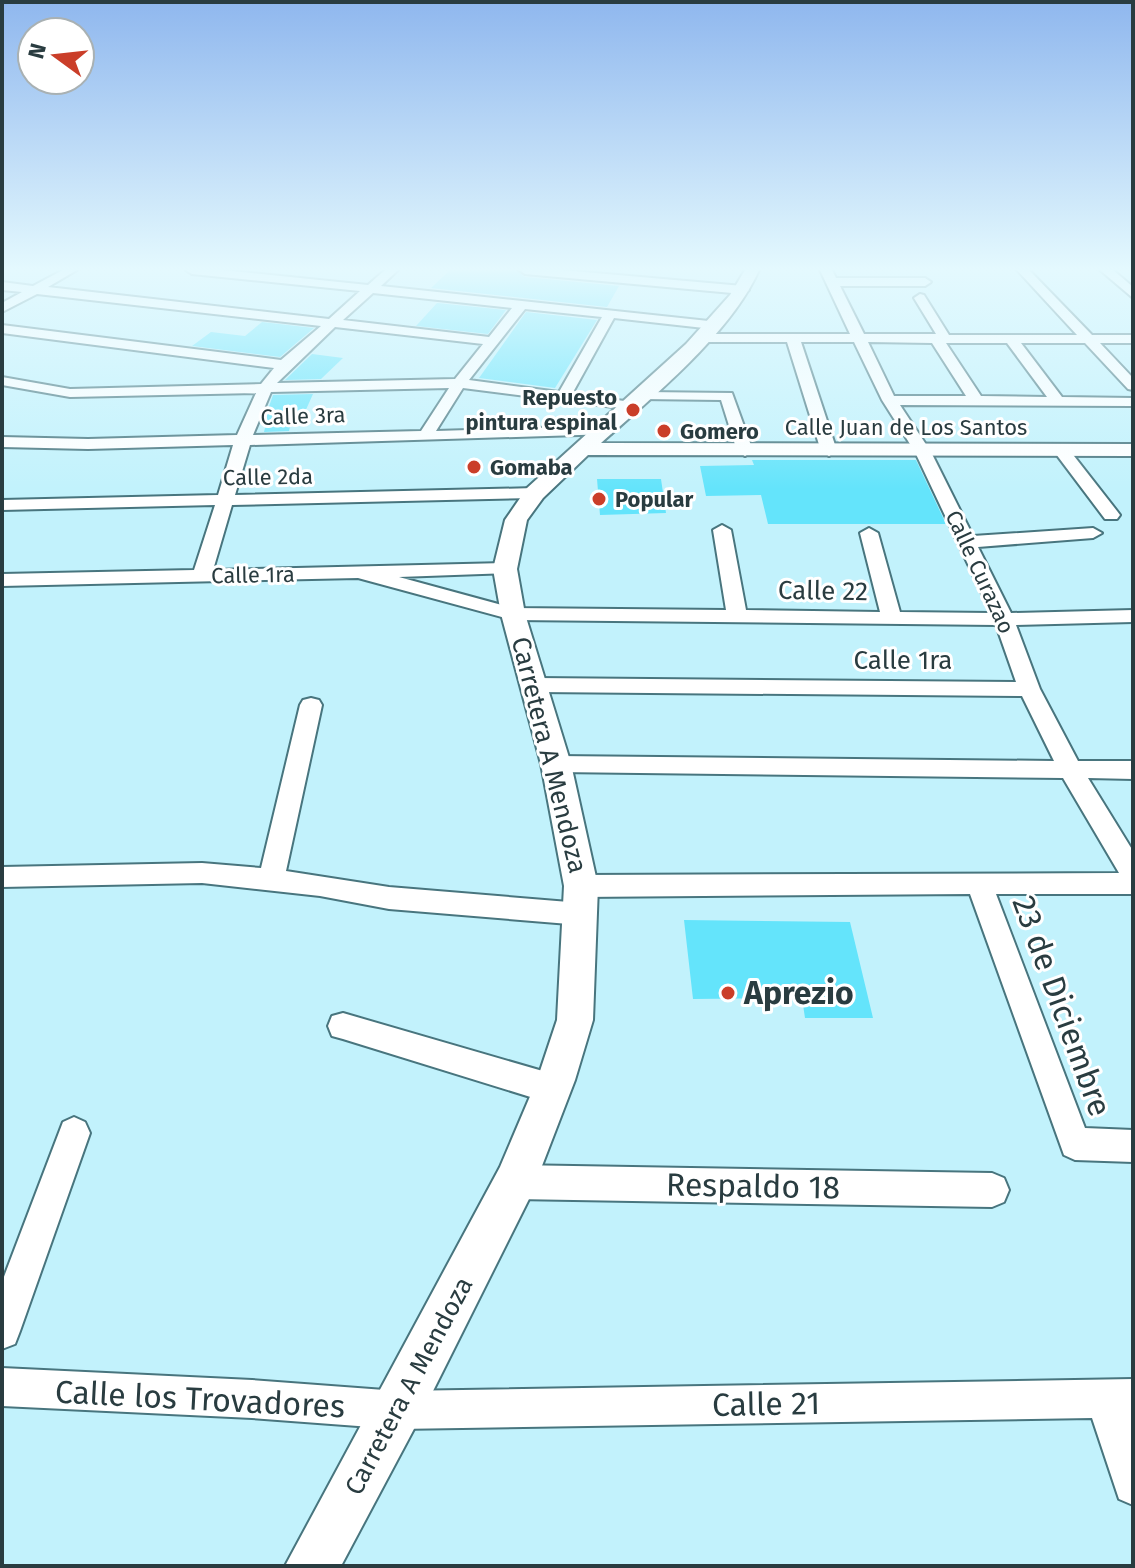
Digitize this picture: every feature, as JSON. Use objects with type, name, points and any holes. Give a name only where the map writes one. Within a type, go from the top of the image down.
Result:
[{"type":"street","points":[[113,343],[284,365]]},
{"type":"street","points":[[202,576],[243,440],[265,388],[284,365],[310,343]]},
{"type":"street","points":[[427,433],[459,383],[490,343]]},
{"type":"street","points":[[564,396],[594,343]]},
{"type":"street","name":"Carretera A Mendoza","points":[[312,1566],[398,1410],[515,1182],[553,1089],[575,1020],[581,900],[556,764],[536,685],[513,614],[505,569],[516,520],[535,493],[638,401],[696,343]]},
{"type":"street","points":[[794,343],[829,451]]},
{"type":"street","name":"Calle Curazao","points":[[862,343],[889,400],[923,452],[967,542],[1004,619],[1029,689],[1070,769],[1133,873]]},
{"type":"street","points":[[943,343],[977,402]]},
{"type":"street","points":[[1014,343],[1058,402]]},
{"type":"street","points":[[1091,343],[1133,386]]},
{"type":"street","points":[[2,381],[70,393],[459,383],[564,396],[638,401],[727,396],[745,451]]},
{"type":"street","points":[[889,400],[1133,402]]},
{"type":"street","name":"Calle 3ra","points":[[2,442],[88,444],[427,433],[593,440]]},
{"type":"street","name":"Calle Juan de Los Santos","points":[[593,440],[745,451],[1133,450]]},
{"type":"street","points":[[1061,450],[1111,515]]},
{"type":"street","name":"Calle 2da","points":[[2,505],[535,493]]},
{"type":"street","points":[[722,530],[737,616]]},
{"type":"street","points":[[869,533],[892,618]]},
{"type":"street","points":[[967,542],[1093,533]]},
{"type":"street","name":"Calle 1ra","points":[[2,580],[505,569]]},
{"type":"street","name":"Calle 22","points":[[362,573],[513,614],[1004,619],[1133,616]]},
{"type":"street","name":"Calle 1ra","points":[[536,685],[1029,689]]},
{"type":"street","points":[[271,880],[311,705]]},
{"type":"street","points":[[556,764],[1133,770]]},
{"type":"street","points":[[2,877],[202,873],[320,885],[389,898],[581,900],[979,884],[1133,883]]},
{"type":"street","name":"23 de Diciembre","points":[[979,884],[1075,1144],[1133,1146]]},
{"type":"street","points":[[343,1026],[553,1089]]},
{"type":"street","points":[[2,1331],[74,1133]]},
{"type":"street","name":"Respaldo 18","points":[[515,1182],[992,1190]]},
{"type":"street","name":"Calle los Trovadores","points":[[2,1387],[252,1399],[398,1410]]},
{"type":"street","points":[[1119,1398],[1133,1485]]},
{"type":"street","name":"Calle 21","points":[[398,1410],[1119,1398]]},
{"type":"building","points":[[196,343],[296,343],[280,357],[192,346]]},
{"type":"building","points":[[504,343],[583,343],[555,388],[479,378]]},
{"type":"building","points":[[312,354],[343,358],[321,379],[285,380]]},
{"type":"building","points":[[313,394],[300,423],[291,423],[289,431],[264,432],[266,424],[263,424],[273,395]]},
{"type":"building","points":[[752,460],[916,460],[946,524],[768,524],[761,495],[706,496],[700,466],[754,465]]},
{"type":"building","points":[[597,479],[661,479],[666,513],[600,515]]},
{"type":"building","points":[[684,920],[850,922],[873,1018],[805,1018],[802,998],[693,999]]},
{"type":"place","name":"Repuesto pintura espinal","points":[[633,410]]},
{"type":"place","name":"Gomero","points":[[664,431]]},
{"type":"place","name":"Gomaba","points":[[474,467]]},
{"type":"place","name":"Popular","points":[[599,499]]},
{"type":"place","name":"Aprezio","points":[[728,993]]}]
